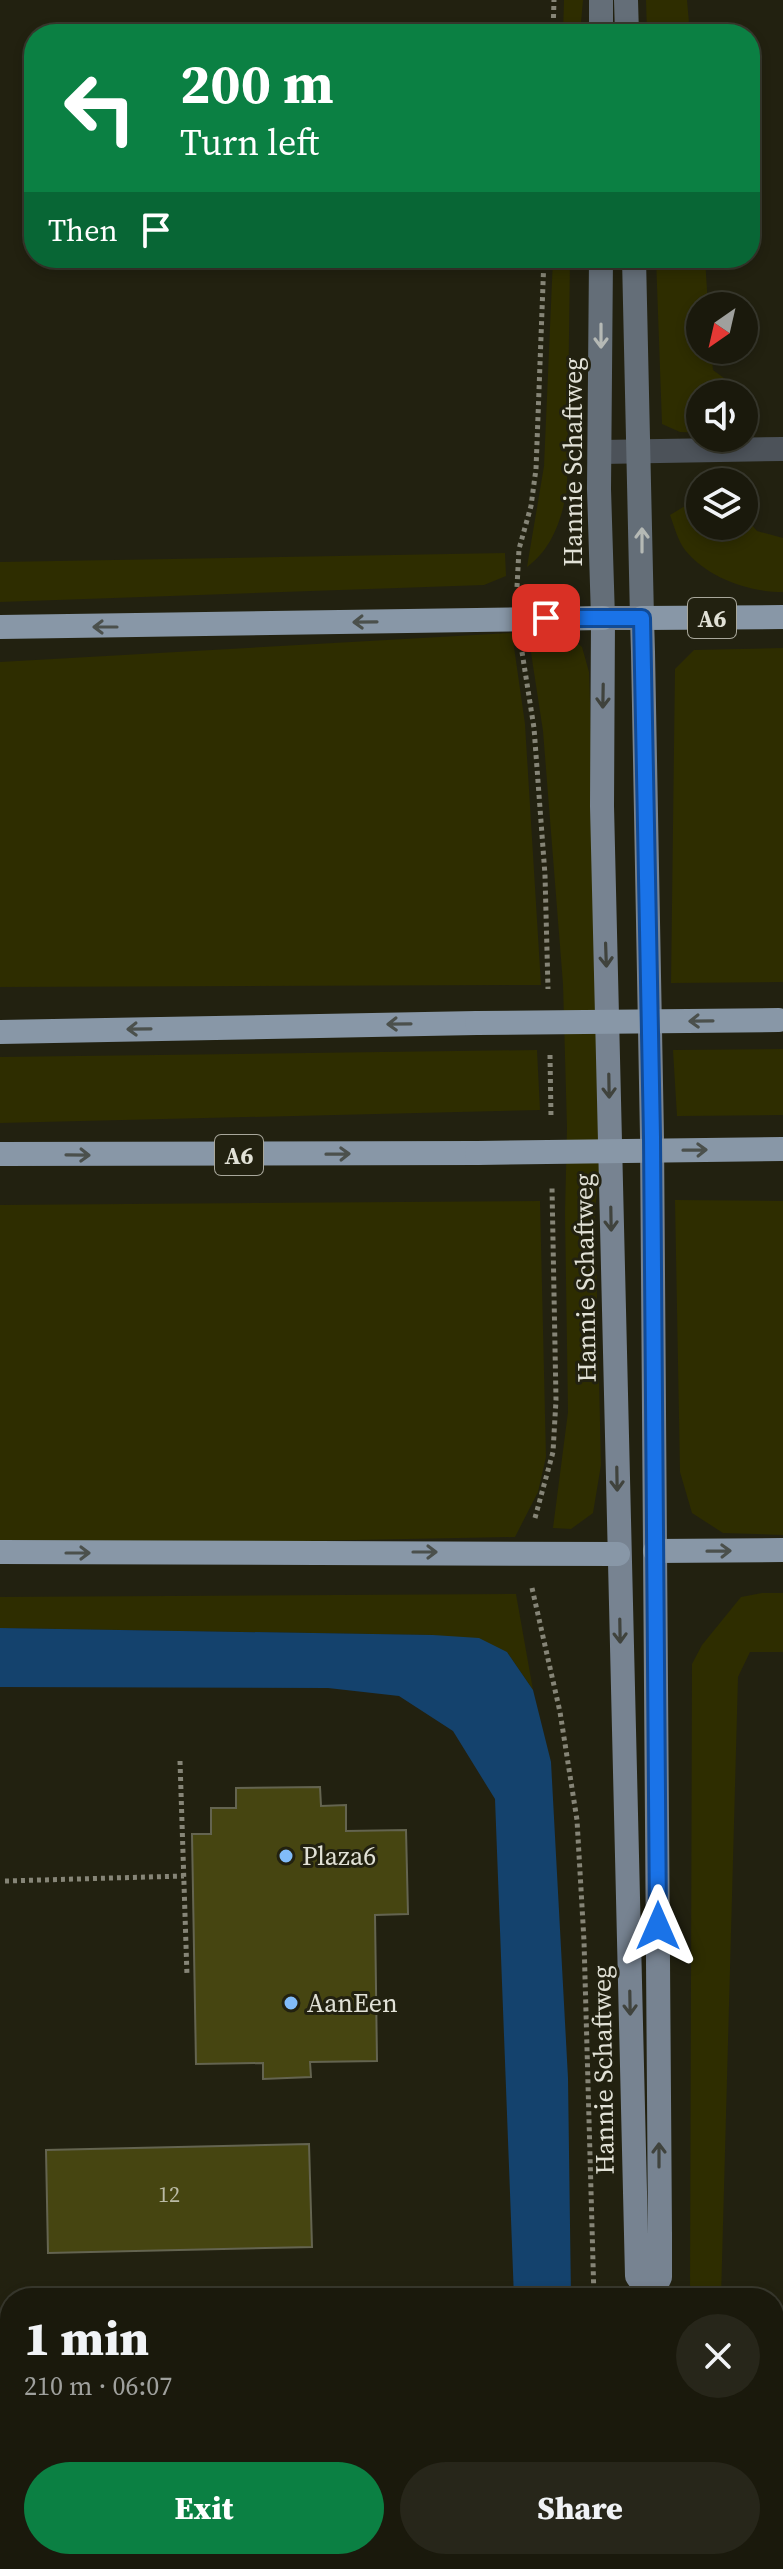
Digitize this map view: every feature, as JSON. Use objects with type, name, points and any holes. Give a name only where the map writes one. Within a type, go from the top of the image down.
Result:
[{"type":"highway","name":"A6","points":[[642,618],[783,617]]},
{"type":"highway","name":"A6","points":[[0,627],[603,618]]},
{"type":"highway","points":[[0,1032],[781,1020]]},
{"type":"highway","name":"A6","points":[[0,1154],[782,1149]]},
{"type":"highway","points":[[655,1551],[783,1550]]},
{"type":"highway","points":[[0,1552],[618,1554]]},
{"type":"main road","points":[[601,0],[601,24]]},
{"type":"main road","points":[[626,0],[627,24]]},
{"type":"main road","name":"Hannie Schaftweg","points":[[601,268],[602,806],[618,1554],[637,2276],[645,2288]]},
{"type":"main road","name":"Hannie Schaftweg","points":[[634,268],[652,1121],[660,2277],[654,2288]]},
{"type":"main road","name":"A6","points":[[603,618],[642,618]]},
{"type":"main road","points":[[618,1554],[655,1551]]},
{"type":"lane","points":[[601,452],[782,449]]},
{"type":"path","points":[[553,24],[554,0]]},
{"type":"path","points":[[517,570],[536,469],[544,268]]},
{"type":"path","points":[[521,648],[534,728],[545,875],[548,991]]},
{"type":"path","points":[[550,1054],[551,1133]]},
{"type":"path","points":[[534,1522],[553,1452],[556,1400],[552,1180]]},
{"type":"path","points":[[532,1574],[533,1600],[554,1679],[577,1820],[584,1941],[594,2288]]},
{"type":"path","points":[[180,1761],[187,1976]]},
{"type":"path","points":[[5,1881],[184,1876]]},
{"type":"shaded area","points":[[564,0],[583,0],[581,24],[563,24]]},
{"type":"shaded area","points":[[646,0],[687,0],[689,24],[647,24]]},
{"type":"shaded area","points":[[553,268],[570,268],[567,489],[549,542],[527,567],[544,466]]},
{"type":"shaded area","points":[[656,268],[706,268],[707,292],[686,292],[686,364],[712,364],[713,370],[727,380],[686,380],[686,432],[662,424]]},
{"type":"shaded area","points":[[686,505],[686,540],[758,540],[758,531],[783,538],[783,592],[730,582],[705,568],[685,550],[670,515]]},
{"type":"shaded area","points":[[505,553],[506,576],[484,585],[0,602],[0,562]]},
{"type":"shaded area","points":[[561,630],[582,647],[589,672],[604,1127],[595,1211],[601,1465],[593,1513],[571,1529],[553,1528],[568,1412],[563,984],[543,731],[528,633]]},
{"type":"shaded area","points":[[512,633],[525,724],[541,985],[0,987],[0,662]]},
{"type":"shaded area","points":[[783,648],[783,982],[671,983],[675,669],[694,650]]},
{"type":"shaded area","points":[[783,1049],[783,1115],[677,1116],[673,1050]]},
{"type":"shaded area","points":[[537,1050],[540,1110],[0,1123],[0,1057]]},
{"type":"shaded area","points":[[675,1200],[783,1201],[783,1535],[723,1533],[692,1513],[680,1472]]},
{"type":"shaded area","points":[[540,1201],[546,1457],[538,1492],[515,1537],[0,1547],[0,1205]]},
{"type":"shaded area","points":[[783,1593],[783,1652],[750,1652],[738,1677],[721,2288],[690,2288],[692,1664],[702,1645],[741,1597]]},
{"type":"shaded area","points":[[516,1594],[533,1690],[507,1652],[433,1635],[0,1628],[0,1597]]},
{"type":"water","points":[[0,1628],[433,1635],[479,1638],[507,1652],[533,1690],[551,1762],[568,2078],[571,2288],[514,2288],[495,1799],[453,1731],[399,1696],[328,1688],[0,1687]]},
{"type":"building","points":[[320,1787],[321,1806],[346,1805],[346,1831],[406,1830],[408,1914],[375,1915],[377,2061],[310,2062],[311,2077],[263,2079],[263,2063],[196,2064],[192,1834],[211,1834],[211,1808],[236,1808],[236,1788]]},
{"type":"building","points":[[309,2144],[312,2247],[48,2253],[46,2150]]},
{"type":"place","name":"Plaza6","points":[[286,1856]]},
{"type":"place","name":"AanEen","points":[[291,2003]]},
{"type":"route","points":[[546,618],[642,618],[652,1137],[658,1926]]}]
